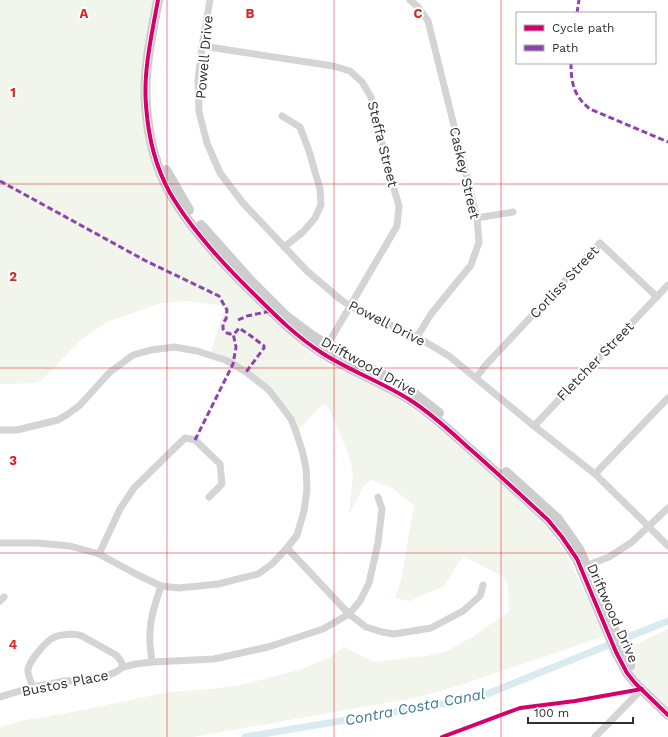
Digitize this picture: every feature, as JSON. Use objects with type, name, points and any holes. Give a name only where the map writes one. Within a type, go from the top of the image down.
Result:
[{"type":"street","name":"Driftwood Drive","points":[[158,0],[148,57],[146,80],[145,103],[148,127],[160,169],[170,192],[187,218],[212,250],[239,280],[300,338],[340,354],[380,373],[412,392],[448,420],[558,518],[579,549],[591,593],[620,651],[642,689],[668,715]]},
{"type":"street","name":"Driftwood Drive","points":[[163,0],[154,56],[151,93],[153,126],[165,168],[192,216],[286,316],[310,334],[325,349]]},
{"type":"street","name":"Powell Drive","points":[[210,0],[198,80],[199,112],[207,143],[220,173],[243,203],[307,271],[340,299],[371,317],[417,337],[450,356],[534,426],[595,474],[668,546]]},
{"type":"street","name":"Caskey Street","points":[[410,0],[418,7],[428,21],[477,218],[479,242],[471,265],[431,314],[417,337]]},
{"type":"street","name":"Steffa Street","points":[[202,46],[333,66],[350,71],[362,82],[371,97],[386,161],[399,206],[397,226],[325,349]]},
{"type":"street","points":[[282,116],[300,127],[320,189],[321,205],[315,218],[303,232],[284,247]]},
{"type":"street","points":[[477,218],[514,212]]},
{"type":"street","name":"Corliss Street","points":[[476,378],[489,362],[600,243],[657,296]]},
{"type":"street","name":"Fletcher Street","points":[[534,426],[668,285]]},
{"type":"street","points":[[0,430],[17,430],[58,420],[80,406],[110,372],[133,355],[151,350],[174,347],[198,351],[225,360],[246,372],[269,390],[291,420],[300,444],[306,468],[307,489],[304,511],[297,535],[287,548],[272,564],[258,574],[218,584],[179,588],[161,586],[99,554],[70,546],[37,543],[0,543]]},
{"type":"street","points":[[595,474],[668,398]]},
{"type":"street","points":[[99,554],[120,509],[134,488],[185,438],[194,440],[220,464],[222,484],[209,498]]},
{"type":"street","points":[[349,614],[360,601],[369,583],[378,543],[382,509],[378,497]]},
{"type":"street","points":[[584,567],[609,557],[632,542],[668,508]]},
{"type":"street","points":[[287,548],[349,614],[366,627],[382,632],[394,634],[431,628],[463,611],[480,596],[483,585]]},
{"type":"street","points":[[152,662],[150,622],[161,586]]},
{"type":"street","name":"Bustos Place","points":[[0,698],[33,687],[106,676],[123,667],[152,662],[214,659],[268,647],[323,629],[349,614]]},
{"type":"street","points":[[33,687],[27,670],[30,662],[52,638],[63,635],[78,634],[82,636],[116,655],[121,661],[123,667]]},
{"type":"street","points":[[595,737],[642,689]]},
{"type":"shaded area","points":[[0,0],[155,0],[146,50],[151,156],[219,264],[256,304],[278,325],[307,348],[306,350],[333,367],[382,390],[410,407],[473,458],[538,518],[554,536],[569,560],[605,636],[467,683],[419,697],[193,737],[0,737],[0,727],[25,720],[169,692],[213,689],[245,684],[302,669],[332,656],[343,647],[374,662],[427,656],[447,651],[474,636],[509,611],[508,586],[504,577],[463,556],[444,586],[410,601],[395,598],[401,580],[414,505],[392,488],[371,480],[363,486],[349,514],[353,473],[349,456],[331,412],[324,403],[296,432],[269,390],[246,372],[210,355],[223,312],[226,310],[218,305],[188,301],[161,303],[107,322],[80,341],[43,379],[35,383],[0,384]]},
{"type":"shaded area","points":[[668,629],[668,715],[642,689],[623,650]]},
{"type":"waterway","name":"Contra Costa Canal","points":[[245,737],[477,698],[668,621]]},
{"type":"marked path","points":[[577,12],[579,0]]},
{"type":"marked path","points":[[571,64],[574,89],[580,99],[590,109],[668,142]]},
{"type":"marked path","points":[[0,181],[146,261],[219,296],[227,310],[226,319],[223,323],[223,329],[230,334],[236,332],[239,328],[264,346],[246,372]]},
{"type":"marked path","points":[[238,320],[247,316],[271,311]]},
{"type":"marked path","points":[[195,440],[233,364],[236,347],[233,333]]},
{"type":"cycle path","points":[[158,0],[146,79],[145,92],[148,128],[160,172],[170,193],[188,221],[232,272],[272,312],[296,333],[313,347],[410,400],[426,411],[456,436],[548,520],[577,559],[616,652],[627,673],[635,683],[668,715]]},
{"type":"cycle path","points":[[442,737],[520,708],[575,701],[642,689]]}]
